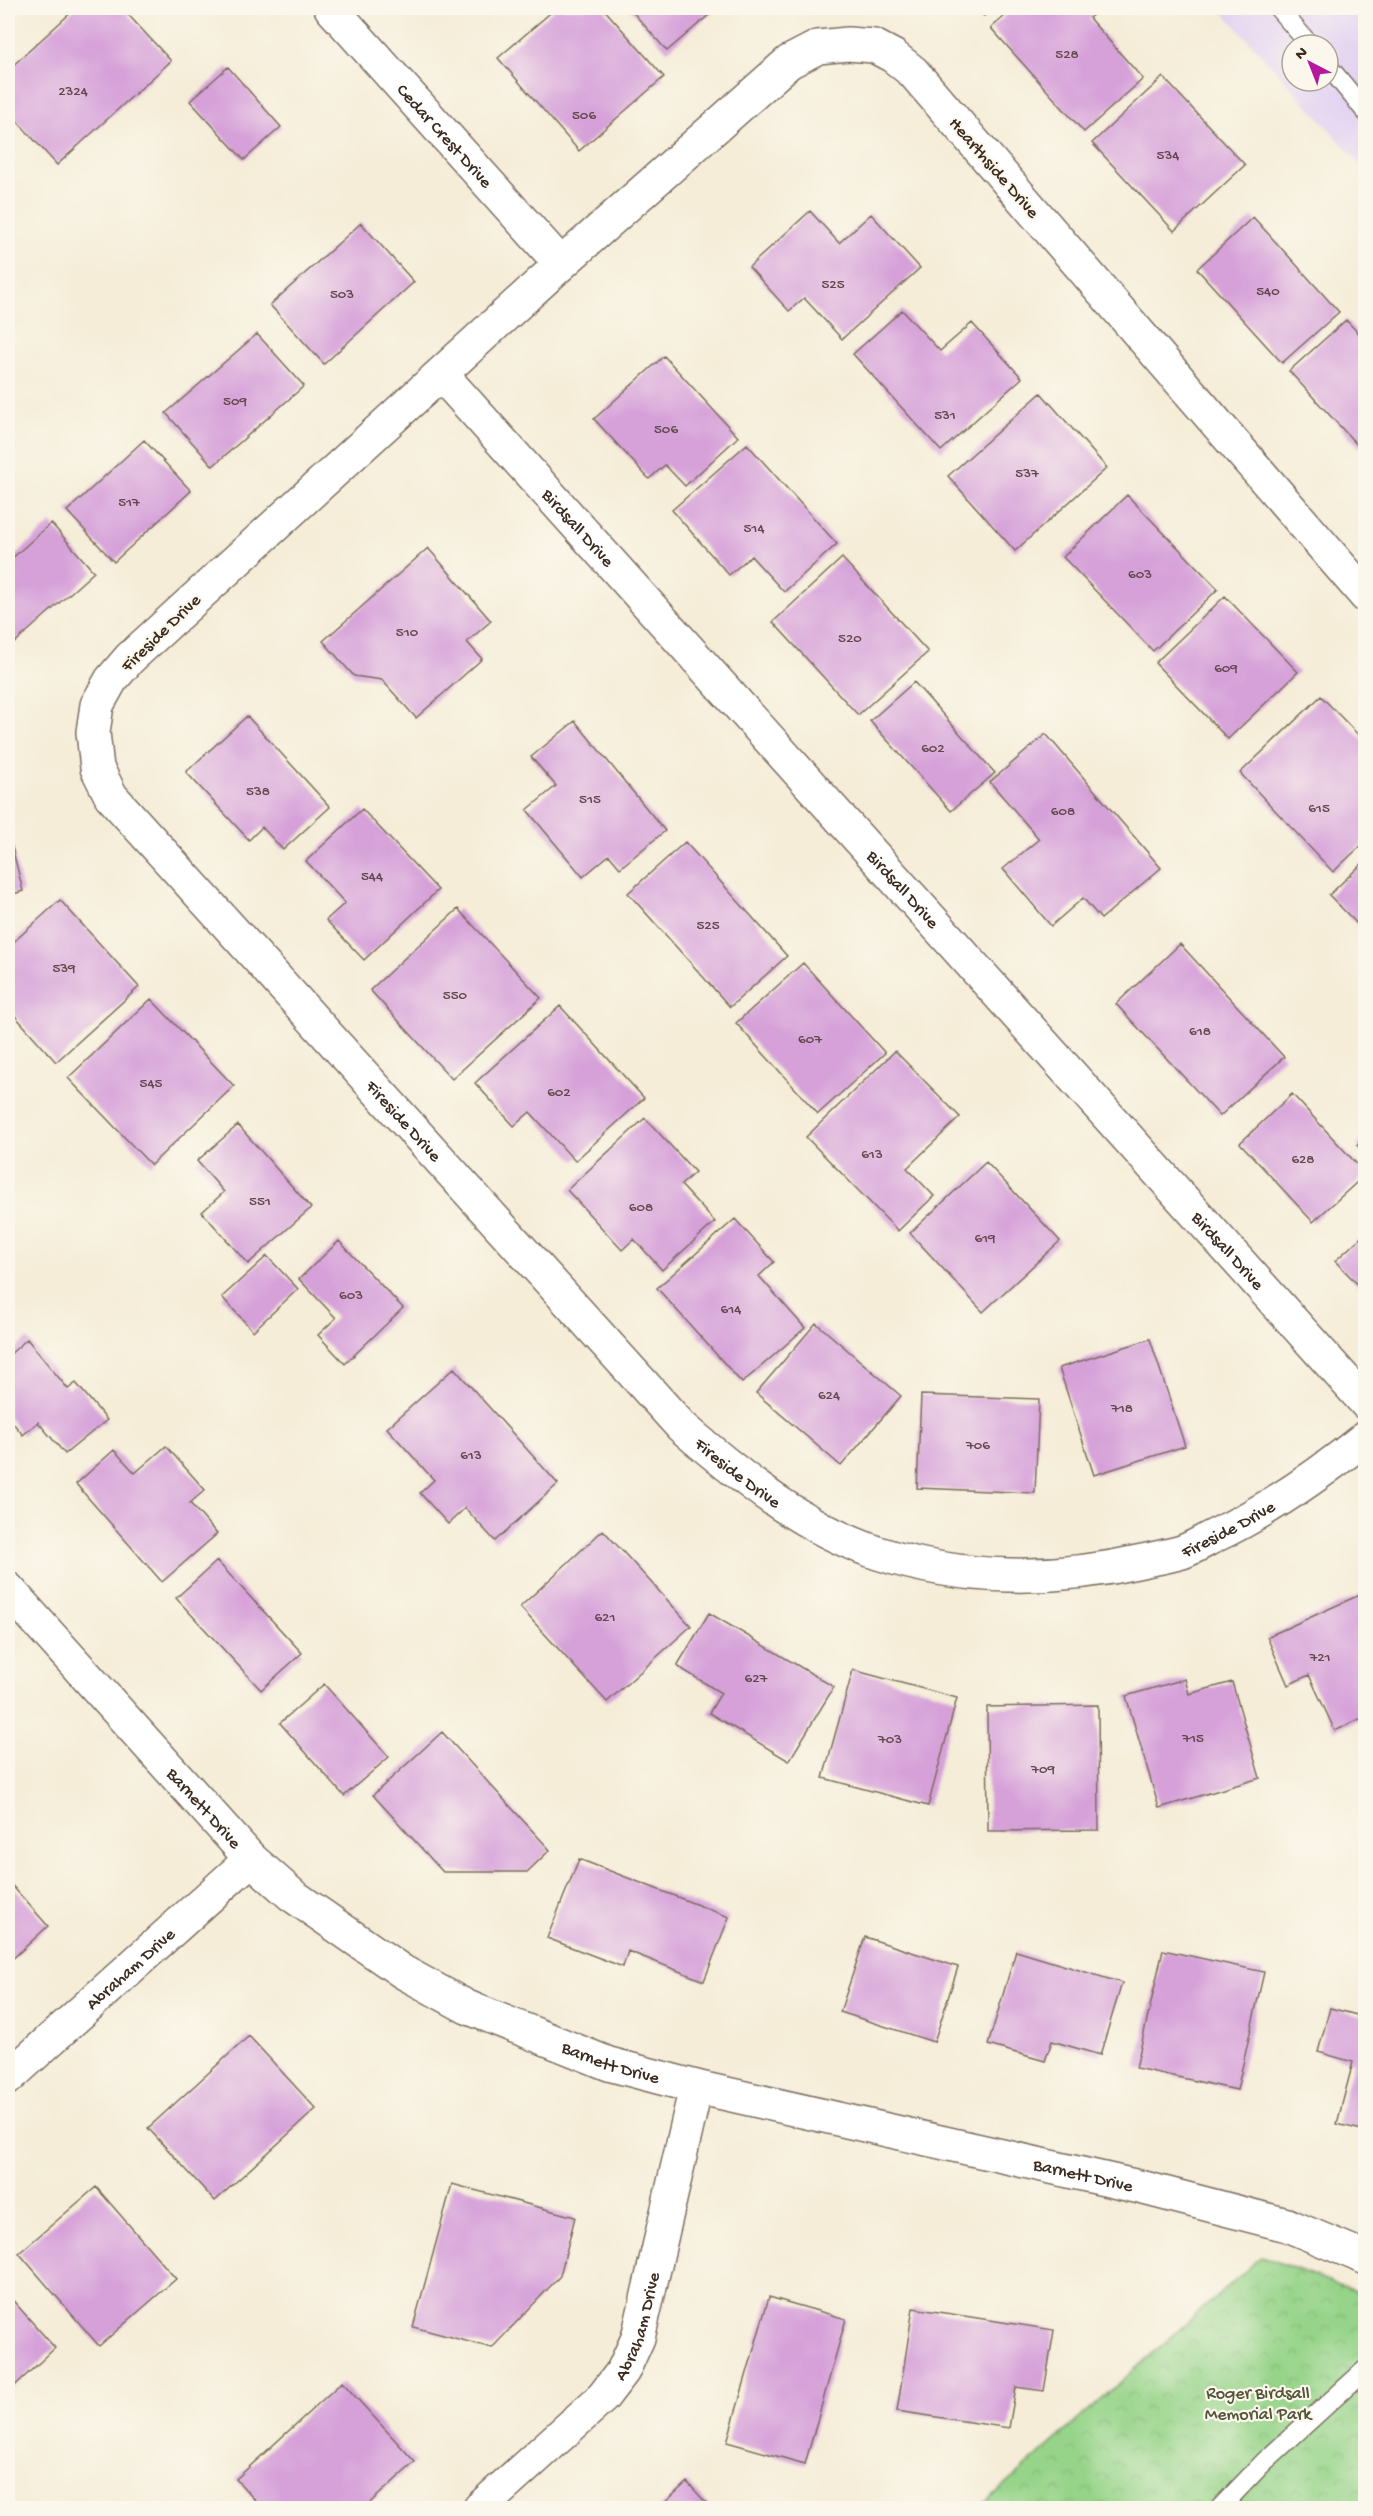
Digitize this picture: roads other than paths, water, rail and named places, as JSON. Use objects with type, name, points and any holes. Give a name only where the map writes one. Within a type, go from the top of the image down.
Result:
[{"type":"street","name":"Cedar Crest Drive","points":[[331,8],[561,264]]},
{"type":"street","name":"Hearthside Drive","points":[[561,264],[789,62],[818,47],[848,44],[874,46],[893,56],[913,72],[1365,596]]},
{"type":"street","name":"Fireside Drive","points":[[561,264],[130,658],[111,680],[97,705],[93,732],[97,768],[111,796],[681,1426],[775,1502],[828,1531],[878,1553],[935,1566],[999,1576],[1062,1575],[1119,1566],[1182,1551],[1238,1525],[1332,1464],[1365,1437]]},
{"type":"street","name":"Birdsall Drive","points":[[441,374],[1365,1403]]},
{"type":"street","name":"Barnett Drive","points":[[8,1589],[251,1859],[292,1895],[345,1933],[403,1972],[467,2007],[609,2064],[1144,2188],[1287,2225],[1365,2258]]},
{"type":"street","name":"Abraham Drive","points":[[8,2078],[251,1859]]},
{"type":"street","name":"Abraham Drive","points":[[480,2508],[603,2397],[623,2371],[638,2338],[696,2086]]},
{"type":"lane","points":[[1278,8],[1300,33]]},
{"type":"lane","points":[[1340,81],[1365,112]]},
{"type":"lane","points":[[1220,2508],[1264,2462],[1365,2369]]},
{"type":"park label","name":"Roger Birdsall Memorial Park","points":[[1258,2402]]}]
